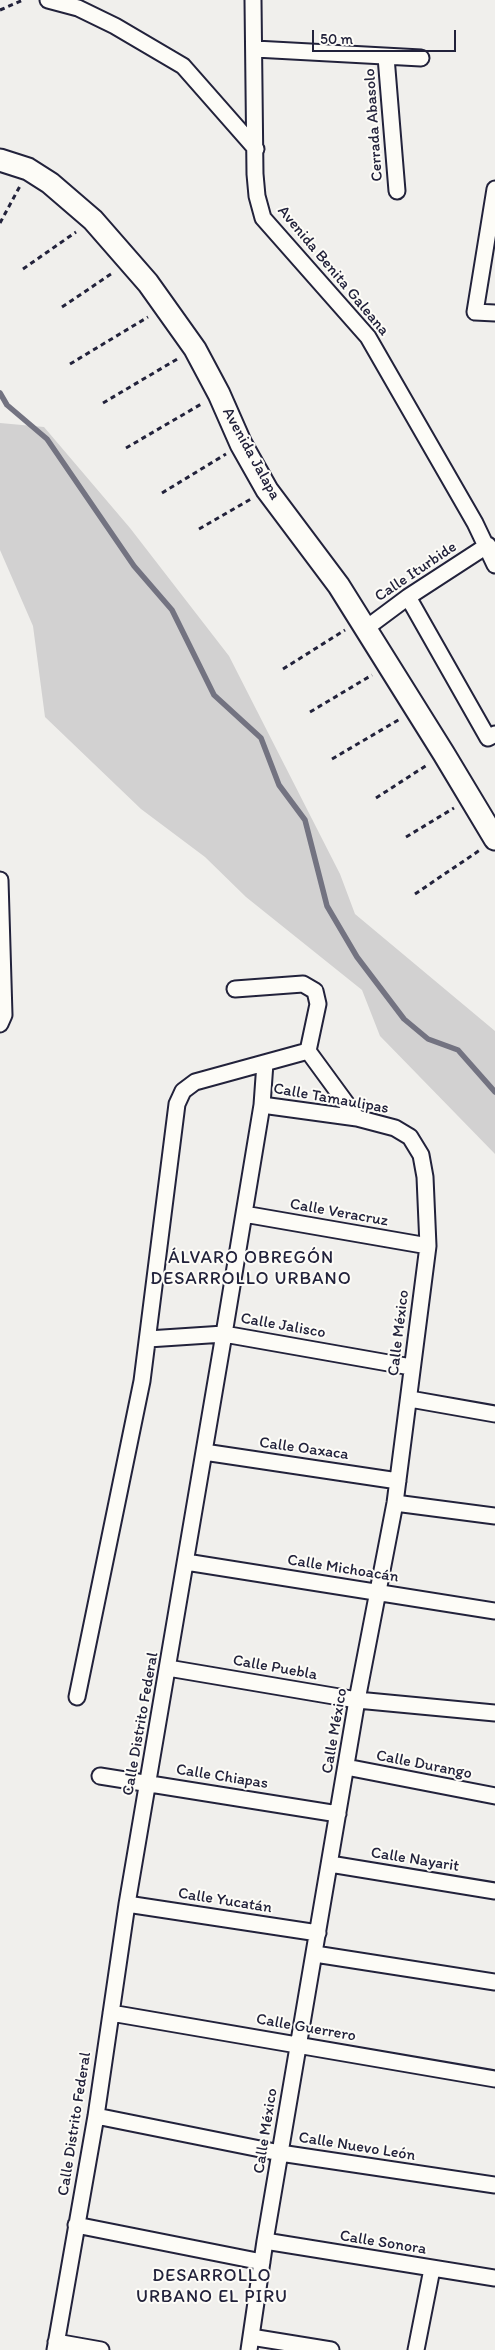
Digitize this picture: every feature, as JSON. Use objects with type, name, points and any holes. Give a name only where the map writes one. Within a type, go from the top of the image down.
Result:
[{"type":"street","points":[[48,0],[78,8],[115,26],[183,66],[256,149]]},
{"type":"street","name":"Avenida Benita Galeana","points":[[253,0],[257,196],[263,218],[368,337],[488,545],[495,565]]},
{"type":"street","points":[[255,49],[421,58]]},
{"type":"street","name":"Cerrada Abasolo","points":[[386,57],[397,191]]},
{"type":"street","name":"Avenida Jalapa","points":[[0,160],[28,169],[50,183],[93,220],[166,307],[195,349],[219,394],[241,444],[267,490],[330,572],[471,797],[491,842]]},
{"type":"street","points":[[495,189],[476,312],[495,312]]},
{"type":"street","name":"Calle Iturbide","points":[[363,625],[488,545]]},
{"type":"street","points":[[408,597],[492,736]]},
{"type":"street","points":[[0,880],[4,1015],[0,1024]]},
{"type":"street","points":[[235,989],[303,984],[315,991],[318,1004],[308,1050],[358,1118]]},
{"type":"street","points":[[77,1698],[142,1381],[177,1104],[183,1091],[195,1082],[308,1050]]},
{"type":"street","name":"Calle Distrito Federal","points":[[56,2346],[96,2116],[127,1904],[262,1105],[265,1063]]},
{"type":"street","name":"Calle Tamaulipas","points":[[262,1105],[358,1118],[395,1128]]},
{"type":"street","name":"Calle México","points":[[250,2344],[298,2044],[315,1954],[357,1700],[395,1503],[410,1399],[411,1366],[428,1246],[425,1177],[421,1155],[410,1137],[395,1128]]},
{"type":"street","name":"Calle Veracruz","points":[[244,1214],[428,1246]]},
{"type":"street","name":"Calle Jalisco","points":[[148,1339],[224,1334],[411,1366]]},
{"type":"street","points":[[410,1399],[495,1414]]},
{"type":"street","name":"Calle Oaxaca","points":[[204,1452],[398,1480]]},
{"type":"street","points":[[395,1503],[495,1516]]},
{"type":"street","name":"Calle Michoacán","points":[[186,1562],[495,1611]]},
{"type":"street","name":"Calle Puebla","points":[[168,1668],[357,1700],[495,1713]]},
{"type":"street","name":"Calle Durango","points":[[346,1767],[495,1796]]},
{"type":"street","name":"Calle Chiapas","points":[[100,1776],[149,1782],[338,1814]]},
{"type":"street","name":"Calle Nayarit","points":[[330,1864],[495,1891]]},
{"type":"street","name":"Calle Yucatán","points":[[127,1904],[318,1933]]},
{"type":"street","points":[[315,1954],[495,1982]]},
{"type":"street","name":"Calle Guerrero","points":[[111,2013],[495,2079]]},
{"type":"street","name":"Calle Nuevo León","points":[[96,2116],[280,2153],[495,2185]]},
{"type":"street","points":[[76,2225],[262,2262]]},
{"type":"street","name":"Calle Sonora","points":[[265,2241],[495,2278]]},
{"type":"street","points":[[416,2350],[432,2269]]},
{"type":"street","points":[[250,2344],[331,2350]]},
{"type":"street","points":[[56,2346],[101,2350]]},
{"type":"path","points":[[0,10],[23,0]]},
{"type":"path","points":[[0,223],[28,169]]},
{"type":"path","points":[[23,268],[93,220]]},
{"type":"path","points":[[62,307],[129,262]]},
{"type":"path","points":[[70,364],[166,307]]},
{"type":"path","points":[[104,403],[195,349]]},
{"type":"path","points":[[126,448],[219,394]]},
{"type":"path","points":[[162,493],[241,444]]},
{"type":"path","points":[[199,529],[267,490]]},
{"type":"path","points":[[283,669],[363,625]]},
{"type":"path","points":[[310,712],[388,666]]},
{"type":"path","points":[[332,759],[416,710]]},
{"type":"path","points":[[376,798],[444,754]]},
{"type":"path","points":[[406,837],[471,797]]},
{"type":"path","points":[[415,894],[491,842]]},
{"type":"shaded area","points":[[0,423],[44,427],[130,528],[229,656],[340,874],[355,914],[495,1031],[495,1154],[380,1036],[362,990],[246,897],[205,857],[141,809],[45,717],[33,626],[0,550]]},
{"type":"waterway","points":[[0,393],[7,405],[47,439],[134,566],[172,610],[214,695],[261,738],[279,785],[305,820],[327,906],[357,957],[404,1019],[428,1039],[458,1050],[495,1092]]},
{"type":"district","name":"ÁLVARO OBREGÓN DESARROLLO URBANO","points":[[251,1268]]},
{"type":"district","name":"DESARROLLO URBANO EL PIRU","points":[[212,2286]]}]
